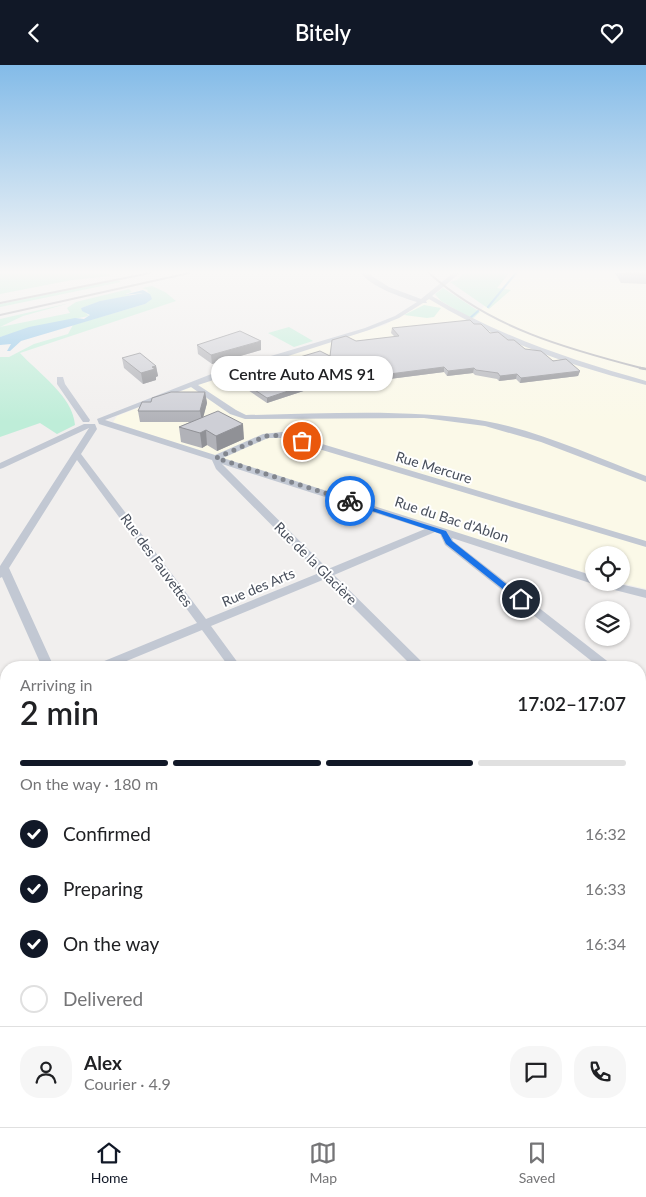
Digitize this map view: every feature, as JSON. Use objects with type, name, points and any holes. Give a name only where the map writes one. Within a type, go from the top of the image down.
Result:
[{"type":"street","points":[[0,466],[94,423],[191,384],[383,323]]},
{"type":"street","points":[[472,323],[543,352],[646,383]]},
{"type":"street","points":[[45,661],[4,564],[93,429],[94,423],[61,384],[60,379]]},
{"type":"street","points":[[191,384],[234,412],[246,417],[424,416],[478,423],[544,440],[620,469],[645,475]]},
{"type":"street","name":"Rue du Bac d'Ablon","points":[[94,423],[233,463],[585,577]]},
{"type":"street","name":"Rue Mercure","points":[[216,458],[266,436],[282,435],[646,544]]},
{"type":"street","name":"Rue des Fauvettes","points":[[77,454],[230,661]]},
{"type":"street","name":"Rue de la Glacière","points":[[216,458],[219,467],[414,661]]},
{"type":"street","points":[[224,472],[233,463]]},
{"type":"street","points":[[440,531],[449,543],[598,661]]},
{"type":"street","name":"Rue des Arts","points":[[116,661],[327,574],[440,531]]},
{"type":"street","points":[[630,590],[646,594]]},
{"type":"shaded area","points":[[389,323],[646,323],[646,589],[630,585],[630,546],[585,546],[585,572],[433,530],[113,422],[117,416],[223,375]]},
{"type":"green space","points":[[0,323],[9,323],[0,327]]},
{"type":"green space","points":[[22,323],[56,323],[33,327],[0,337],[0,327]]},
{"type":"green space","points":[[81,323],[111,323],[20,353],[54,386],[68,404],[73,414],[75,425],[57,434],[40,423],[0,437],[0,357],[9,357],[34,344],[68,334],[73,325]]},
{"type":"green space","points":[[289,327],[313,341],[294,347],[268,333]]},
{"type":"water","points":[[52,323],[83,323],[21,341],[10,351],[7,351],[11,344],[0,345],[0,337],[29,327]]},
{"type":"building","points":[[445,323],[481,324],[490,333],[498,332],[508,340],[514,340],[525,349],[541,351],[553,361],[566,359],[580,371],[521,378],[517,374],[500,376],[498,373],[476,370],[474,368],[448,371],[444,367],[366,377],[363,373],[340,374],[267,398],[241,381],[266,373],[260,369],[320,351],[330,356],[332,340],[346,336],[356,341],[399,336],[392,328]]},
{"type":"building","points":[[240,331],[261,341],[211,355],[197,345]]},
{"type":"building","points":[[140,353],[156,366],[152,367],[155,369],[141,373],[122,358]]},
{"type":"building","points":[[171,392],[205,392],[200,411],[138,411],[142,402],[151,402],[152,398]]},
{"type":"building","points":[[218,411],[243,424],[216,436],[206,430],[200,433],[179,427]]},
{"type":"waterway","points":[[294,435],[307,422]]},
{"type":"railway","points":[[505,323],[558,344],[643,369]]},
{"type":"way so far","points":[[302,441],[282,435],[266,436],[216,458],[350,501]]},
{"type":"place","name":"Centre Auto AMS 91","points":[[302,441]]},
{"type":"route","points":[[350,501],[444,532],[444,537],[449,543],[521,599]]}]
